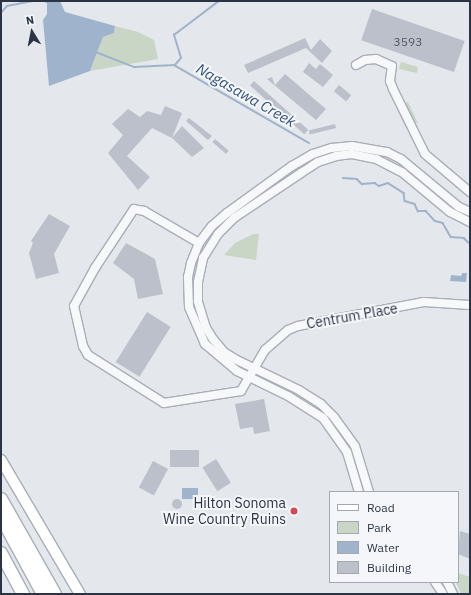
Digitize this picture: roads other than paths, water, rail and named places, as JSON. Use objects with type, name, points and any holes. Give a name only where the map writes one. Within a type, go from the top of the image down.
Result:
[{"type":"highway","points":[[1,499],[55,594]]},
{"type":"highway","points":[[1,517],[43,594]]},
{"type":"highway","points":[[1,553],[23,594]]},
{"type":"main road","points":[[1,460],[80,594]]},
{"type":"street","points":[[356,65],[365,60],[376,59],[392,66],[390,81],[393,90],[425,154],[470,192]]},
{"type":"street","points":[[359,491],[347,452],[323,418],[205,344],[189,307],[188,277],[199,243],[212,226],[227,213],[292,166],[313,154],[332,148],[358,147],[387,152],[401,159],[459,207],[470,212]]},
{"type":"street","points":[[369,491],[355,446],[334,416],[321,404],[298,390],[251,373],[224,352],[206,328],[198,301],[198,282],[204,258],[218,234],[234,218],[318,162],[336,156],[352,154],[376,159],[403,173],[450,212],[470,222]]},
{"type":"street","name":"Centrum Place","points":[[199,243],[144,210],[134,209],[78,296],[74,306],[83,346],[88,355],[100,365],[164,403],[241,391],[260,356],[274,341],[298,326],[424,302],[470,305]]},
{"type":"street","points":[[437,583],[443,594]]},
{"type":"street","points":[[448,583],[453,594]]},
{"type":"water","points":[[47,1],[60,1],[65,12],[115,26],[114,33],[103,37],[90,71],[49,86],[43,20],[47,14]]},
{"type":"water","points":[[462,273],[467,273],[466,282],[450,281],[451,275],[461,276]]},
{"type":"water","points":[[182,488],[198,488],[198,499],[182,499]]},
{"type":"waterway","points":[[1,13],[7,6],[33,1]]},
{"type":"waterway","points":[[45,1],[49,3]]},
{"type":"waterway","points":[[96,52],[134,67],[175,65],[181,58],[174,35],[219,1]]},
{"type":"waterway","name":"Nagasawa Creek","points":[[174,65],[309,143]]},
{"type":"waterway","name":"Nagasawa Creek","points":[[343,178],[357,179],[362,184],[375,183],[379,186],[388,183],[404,193],[405,201],[415,204],[418,211],[426,211],[435,221],[443,223],[451,237],[464,238],[468,242]]},
{"type":"place","name":"Hilton Sonoma Wine Country Ruins","points":[[294,511]]}]
